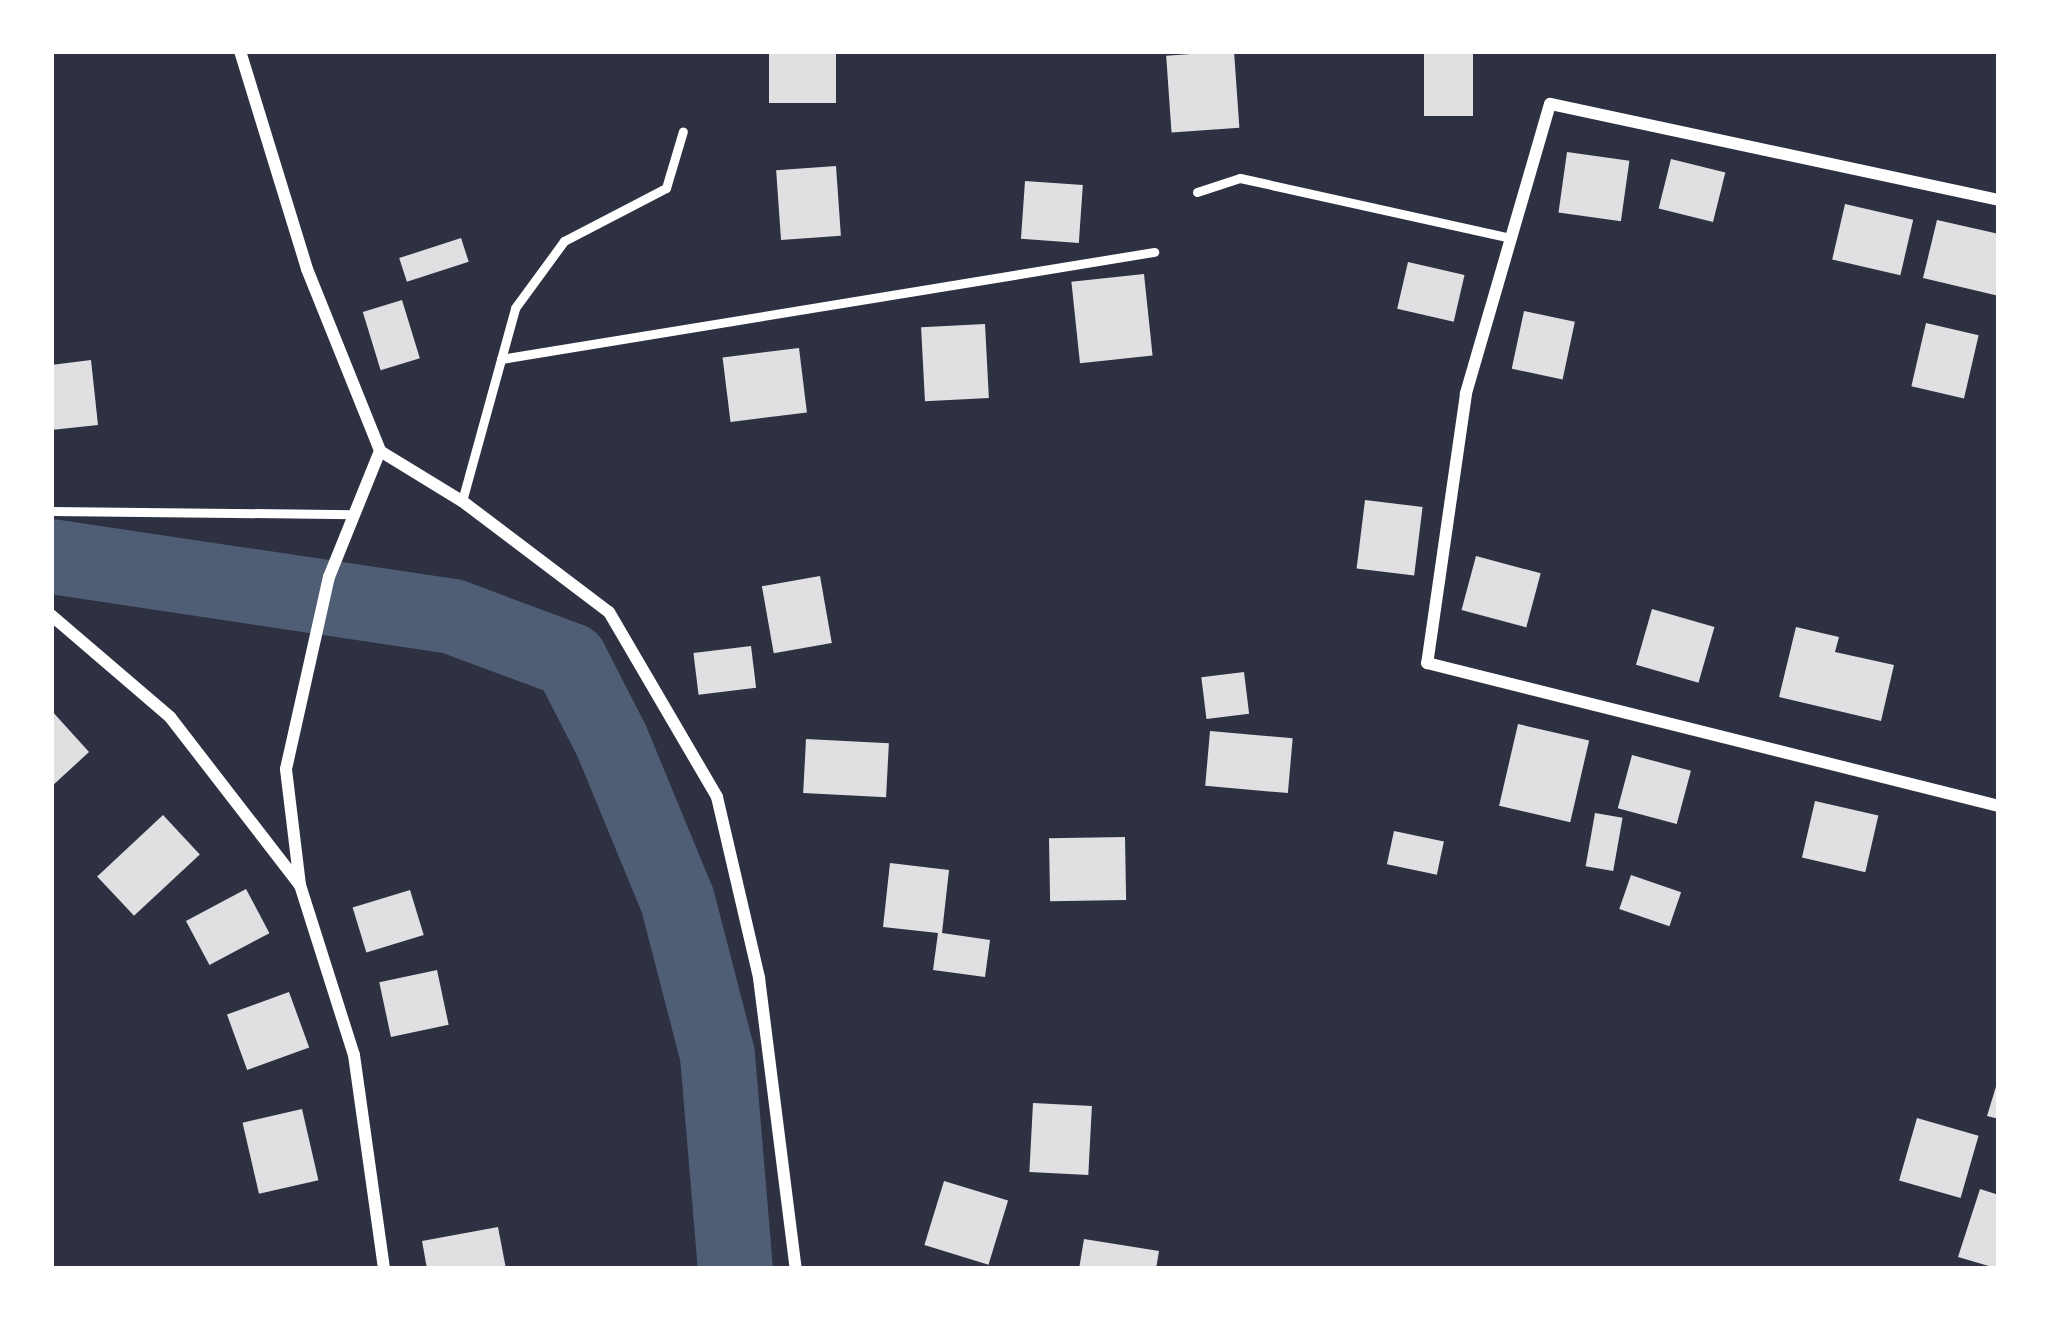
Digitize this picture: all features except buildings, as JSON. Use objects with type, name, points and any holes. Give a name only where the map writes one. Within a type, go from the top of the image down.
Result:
[{"type":"street","points":[[241,51],[307,268],[380,452],[462,501],[609,611],[717,797],[759,978],[796,1269]]},
{"type":"street","points":[[1999,200],[1550,104],[1466,394],[1427,663],[1999,806]]},
{"type":"street","points":[[380,452],[329,577],[286,769],[300,885],[354,1054],[384,1269]]},
{"type":"street","points":[[51,616],[170,717],[300,885]]},
{"type":"lane","points":[[462,501],[515,308],[564,241],[667,188],[683,131]]},
{"type":"lane","points":[[1198,192],[1240,178],[1511,238]]},
{"type":"lane","points":[[501,359],[1154,252]]},
{"type":"lane","points":[[51,511],[354,514]]},
{"type":"waterway","points":[[51,556],[452,616],[570,660],[611,740],[677,900],[717,1055],[735,1269]]}]
